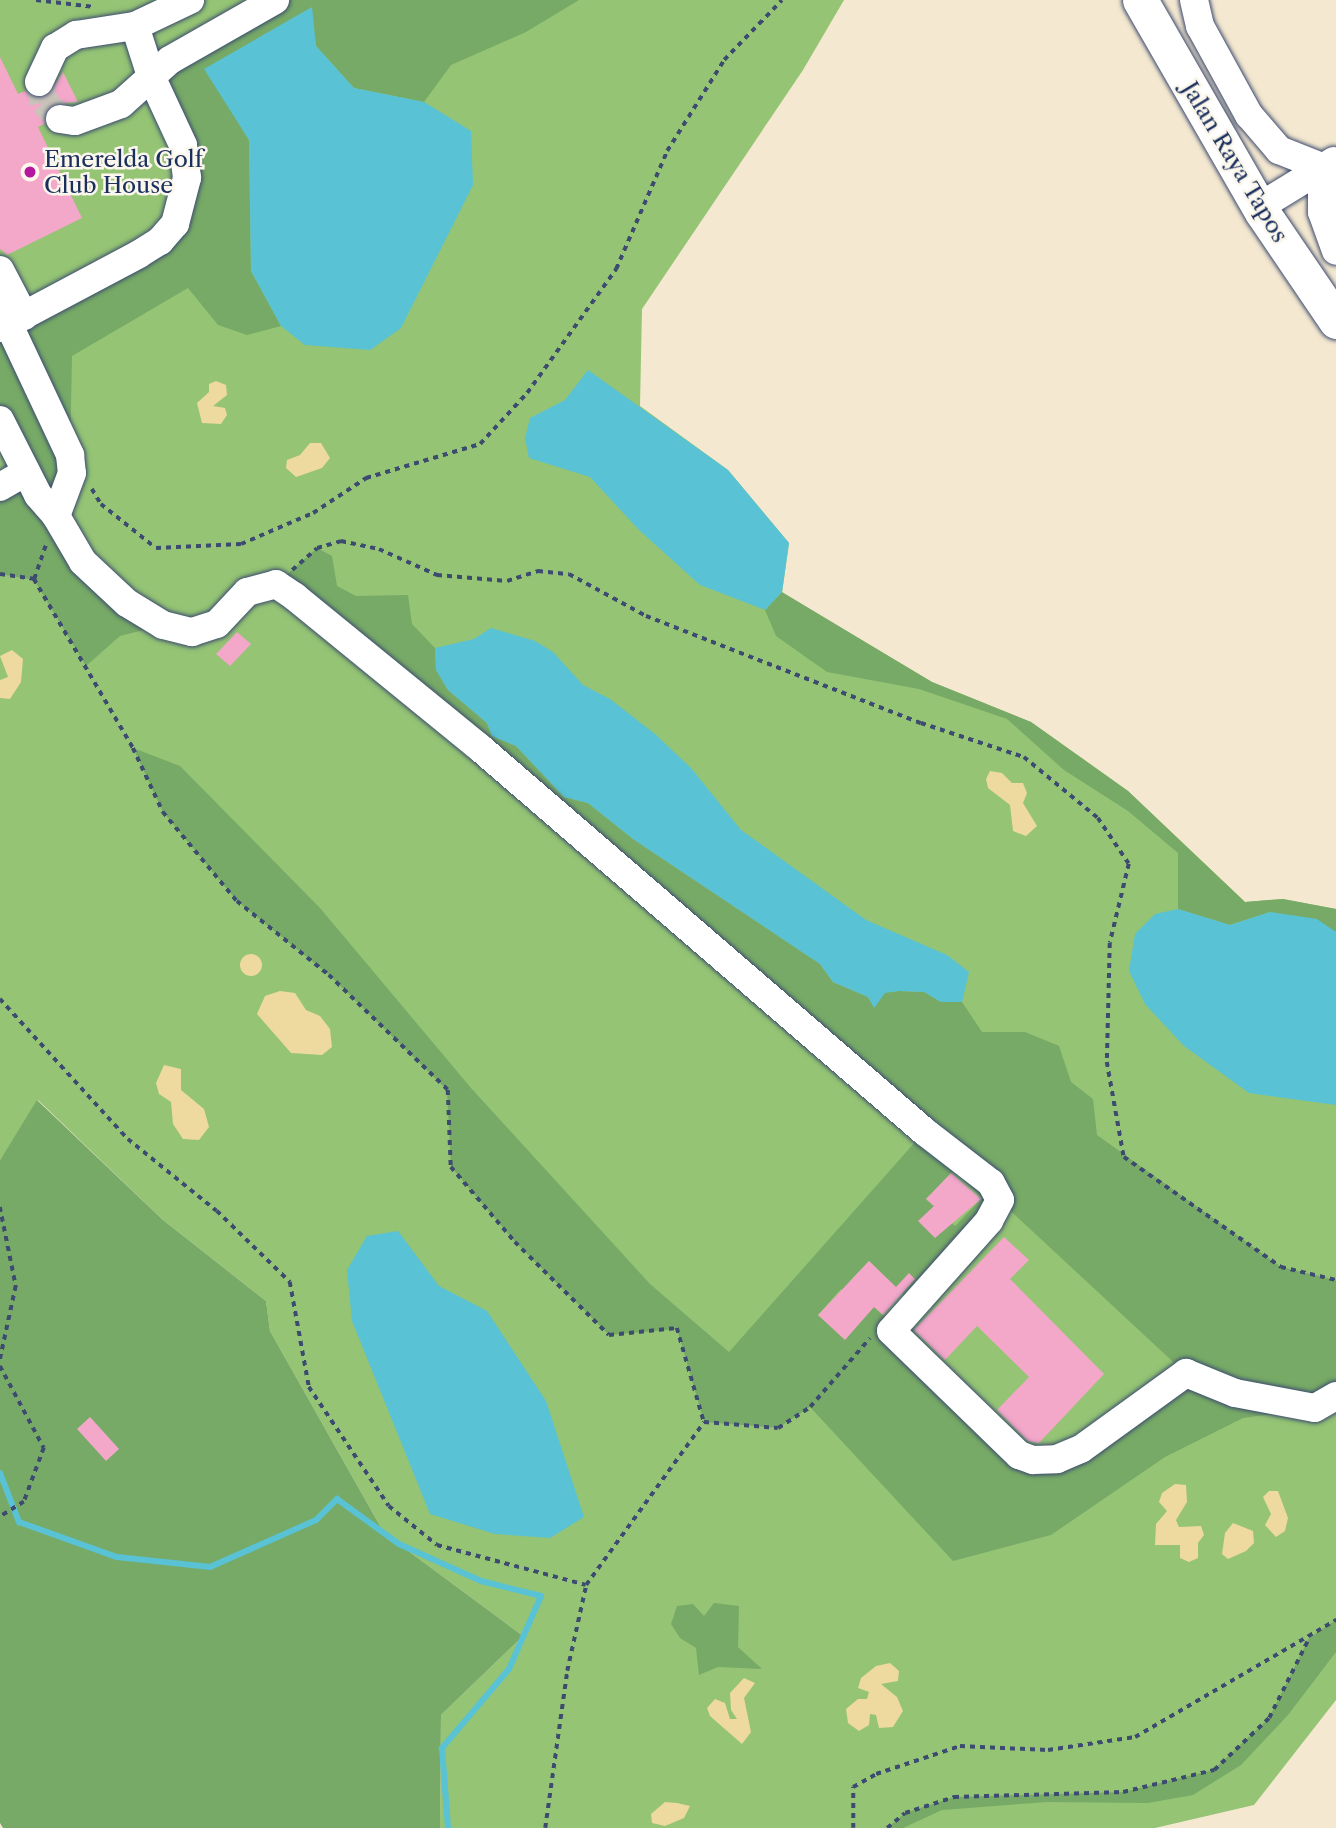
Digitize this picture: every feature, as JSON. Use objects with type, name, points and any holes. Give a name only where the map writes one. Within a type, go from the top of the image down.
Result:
[{"type":"main road","name":"Jalan Raya Tapos","points":[[1140,0],[1259,207],[1336,321]]},
{"type":"street","points":[[39,82],[55,48],[76,35],[144,23],[190,0]]},
{"type":"street","points":[[60,120],[75,121],[121,104],[161,68],[275,0]]},
{"type":"street","points":[[1194,0],[1200,26],[1250,115],[1279,150],[1329,163]]},
{"type":"street","points":[[8,318],[139,254],[160,242],[175,224],[187,178],[183,145],[161,68],[144,23]]},
{"type":"street","points":[[1259,207],[1329,163]]},
{"type":"street","points":[[1329,163],[1322,212],[1336,251]]},
{"type":"street","points":[[0,270],[8,318],[70,455],[72,473],[56,516]]},
{"type":"street","points":[[0,420],[26,472],[83,562],[127,603],[163,625],[192,632],[217,624],[247,592],[276,584],[479,747],[925,1132],[991,1183],[1000,1200],[989,1221],[891,1331],[1000,1440],[1033,1460],[1057,1459],[1106,1435],[1186,1373],[1235,1393],[1315,1408],[1336,1396]]},
{"type":"street","points":[[0,487],[26,472]]},
{"type":"path","points":[[70,455],[102,504],[156,548],[240,544],[313,513],[366,478],[480,444],[527,393],[616,269],[667,151],[724,60],[782,0]]},
{"type":"path","points":[[276,584],[317,548],[341,541],[379,549],[437,575],[507,581],[538,570],[569,574],[646,615],[921,723],[1024,757],[1098,818],[1129,864],[1110,943],[1107,1062],[1124,1157],[1281,1267],[1336,1280]]},
{"type":"path","points":[[0,574],[34,579],[133,748],[163,812],[237,901],[328,975],[447,1090],[451,1167],[515,1242],[609,1335],[677,1328],[704,1422]]},
{"type":"path","points":[[0,999],[128,1139],[217,1211],[290,1282],[309,1387],[389,1506],[437,1545],[586,1585]]},
{"type":"path","points":[[0,1207],[16,1286],[0,1360]]},
{"type":"path","points":[[704,1422],[778,1428],[810,1407],[871,1337],[891,1331]]},
{"type":"path","points":[[0,1366],[44,1448],[24,1502],[0,1517]]},
{"type":"path","points":[[545,1828],[567,1671],[586,1585],[704,1422]]},
{"type":"path","points":[[853,1828],[852,1787],[876,1774],[960,1746],[1048,1750],[1135,1737],[1336,1620]]},
{"type":"path","points":[[887,1828],[905,1813],[954,1797],[1123,1792],[1213,1770],[1269,1718],[1309,1638]]},
{"type":"green space","points":[[0,0],[844,0],[803,70],[642,309],[640,406],[728,470],[789,543],[782,593],[932,682],[1031,722],[1128,791],[1245,902],[1283,899],[1336,909],[1336,1700],[1254,1805],[1155,1828],[440,1828],[441,1715],[523,1636],[384,1533],[270,1331],[266,1301],[163,1220],[38,1100],[0,1160]]},
{"type":"green space","points":[[275,0],[579,0],[526,32],[451,65],[424,102],[354,88],[316,46],[311,8],[205,69],[249,140],[251,271],[281,326],[247,335],[218,325],[188,288],[72,356],[70,455],[56,516],[163,625],[120,636],[86,666],[34,580],[0,574],[0,487],[26,472],[0,420],[0,306],[9,323],[139,254],[183,201],[151,76]]},
{"type":"green space","points":[[317,548],[332,556],[337,586],[356,596],[408,595],[412,624],[435,648],[436,670],[448,690],[487,723],[492,736],[516,746],[564,797],[588,803],[633,839],[820,964],[833,982],[868,997],[874,1007],[885,992],[924,992],[941,1002],[962,1002],[982,1032],[1025,1032],[1059,1046],[1071,1082],[1093,1099],[1097,1135],[1281,1267],[1336,1280],[1336,1396],[1315,1408],[1243,1418],[1165,1457],[1051,1535],[953,1561],[810,1407],[778,1428],[704,1422],[677,1329],[609,1335],[515,1242],[451,1167],[447,1090],[329,975],[237,901],[163,812],[133,748],[180,766],[320,908],[471,1088],[650,1284],[729,1352],[924,1132],[276,584]],"holes":[[[954,1171],[982,1198],[955,1226],[926,1199]],[[1000,1201],[1185,1373],[1033,1460],[891,1331]],[[869,1261],[907,1298],[887,1319],[849,1282]],[[841,1289],[868,1313],[845,1339],[818,1315]]]},
{"type":"green space","points":[[782,592],[932,682],[1031,722],[1128,791],[1245,902],[1283,899],[1336,909],[1336,932],[1270,912],[1230,925],[1178,909],[1178,853],[1128,811],[1064,770],[1007,719],[919,689],[827,672],[776,636],[765,610]]},
{"type":"green space","points":[[37,1100],[163,1220],[266,1301],[270,1331],[384,1533],[523,1636],[441,1715],[440,1828],[3,1828],[0,1823],[0,1160]]},
{"type":"green space","points":[[714,1603],[739,1606],[738,1647],[762,1669],[718,1667],[699,1675],[696,1648],[680,1638],[671,1624],[677,1606],[693,1604],[704,1616]]},
{"type":"green space","points":[[1336,1620],[1336,1652],[1288,1715],[1241,1765],[1193,1795],[1148,1803],[1047,1802],[942,1810],[903,1828],[887,1828],[905,1813],[954,1797],[1123,1792],[1213,1770],[1269,1718],[1309,1638]]},
{"type":"sand","points":[[216,381],[226,385],[227,395],[213,406],[225,408],[227,415],[221,424],[202,423],[197,403],[209,392],[209,384]]},
{"type":"sand","points":[[310,443],[321,443],[330,458],[322,468],[296,477],[286,468],[287,460],[300,455]]},
{"type":"sand","points":[[12,650],[23,659],[21,682],[10,699],[0,698],[0,680],[8,677],[0,656]]},
{"type":"sand","points":[[990,771],[1002,773],[1012,783],[1023,783],[1027,793],[1023,803],[1037,826],[1026,836],[1013,831],[1010,805],[988,788],[986,779]]},
{"type":"sand","points":[[251,954],[259,957],[262,965],[259,973],[251,976],[243,973],[240,965],[243,957]]},
{"type":"sand","points":[[280,991],[295,993],[306,1010],[320,1016],[330,1029],[332,1047],[322,1055],[291,1053],[257,1014],[265,996]]},
{"type":"sand","points":[[164,1065],[181,1069],[181,1090],[204,1109],[209,1127],[199,1140],[183,1139],[173,1124],[171,1102],[159,1094],[156,1083]]},
{"type":"sand","points":[[1175,1484],[1186,1485],[1187,1502],[1176,1520],[1179,1527],[1201,1526],[1204,1535],[1198,1543],[1198,1558],[1189,1562],[1180,1558],[1180,1545],[1155,1545],[1156,1524],[1167,1511],[1159,1502],[1162,1493]]},
{"type":"sand","points":[[1269,1491],[1278,1491],[1288,1518],[1285,1531],[1276,1537],[1265,1525],[1271,1514],[1263,1497]]},
{"type":"sand","points":[[1233,1523],[1253,1531],[1254,1543],[1246,1551],[1228,1559],[1222,1554],[1225,1533]]},
{"type":"sand","points":[[890,1663],[899,1671],[898,1681],[881,1684],[897,1697],[903,1711],[893,1727],[879,1728],[876,1715],[870,1714],[869,1725],[859,1731],[848,1723],[846,1709],[858,1699],[867,1699],[869,1692],[858,1688],[861,1678],[876,1666]]},
{"type":"sand","points":[[744,1678],[755,1683],[744,1698],[751,1732],[742,1744],[710,1716],[707,1708],[715,1699],[725,1703],[730,1719],[737,1719],[731,1710],[730,1693]]},
{"type":"sand","points":[[665,1802],[690,1806],[684,1818],[665,1826],[652,1823],[651,1814]]},
{"type":"water","points":[[312,7],[316,46],[354,88],[424,102],[471,131],[473,185],[401,328],[370,350],[305,345],[281,326],[251,271],[249,140],[204,69]]},
{"type":"water","points":[[588,370],[728,470],[789,543],[782,592],[765,610],[700,585],[639,530],[590,477],[529,458],[525,438],[530,418],[565,400]]},
{"type":"water","points":[[491,628],[535,641],[553,652],[583,685],[610,699],[655,734],[691,768],[741,830],[866,920],[947,955],[969,972],[962,1002],[941,1002],[924,992],[899,991],[885,993],[874,1008],[868,997],[833,982],[820,964],[633,839],[588,803],[564,797],[516,746],[492,736],[487,723],[448,690],[436,670],[435,648],[474,639]]},
{"type":"water","points":[[1178,909],[1230,925],[1270,912],[1317,919],[1336,932],[1336,1105],[1249,1093],[1184,1046],[1145,1004],[1129,971],[1135,934],[1155,914]]},
{"type":"water","points":[[398,1231],[439,1286],[487,1311],[546,1401],[584,1517],[550,1538],[495,1534],[430,1514],[352,1321],[347,1270],[367,1236]]},
{"type":"building","name":"Emerelda Golf Club House","points":[[0,57],[18,94],[25,91],[33,97],[48,96],[63,72],[78,102],[53,104],[46,109],[44,124],[38,127],[82,218],[7,255],[0,249]]},
{"type":"building","points":[[237,632],[251,644],[230,666],[216,654]]},
{"type":"building","points":[[951,1173],[981,1199],[935,1238],[918,1221],[934,1206],[926,1199]]},
{"type":"building","points":[[1004,1237],[1029,1260],[1010,1279],[1104,1374],[1039,1443],[1028,1441],[997,1410],[1029,1377],[977,1326],[945,1360],[914,1330]]},
{"type":"building","points":[[869,1261],[896,1287],[909,1273],[915,1279],[883,1315],[874,1307],[845,1340],[818,1315]]},
{"type":"building","points":[[90,1417],[119,1449],[106,1461],[77,1429]]},
{"type":"waterway","points":[[0,1473],[19,1522],[117,1557],[210,1567],[316,1520],[337,1499],[399,1544],[481,1581],[541,1596],[509,1669],[442,1748],[448,1828]]},
{"type":"tunnel","points":[[39,82],[44,102],[60,119]]},
{"type":"place","name":"Emerelda Golf Club House","points":[[30,172]]}]
